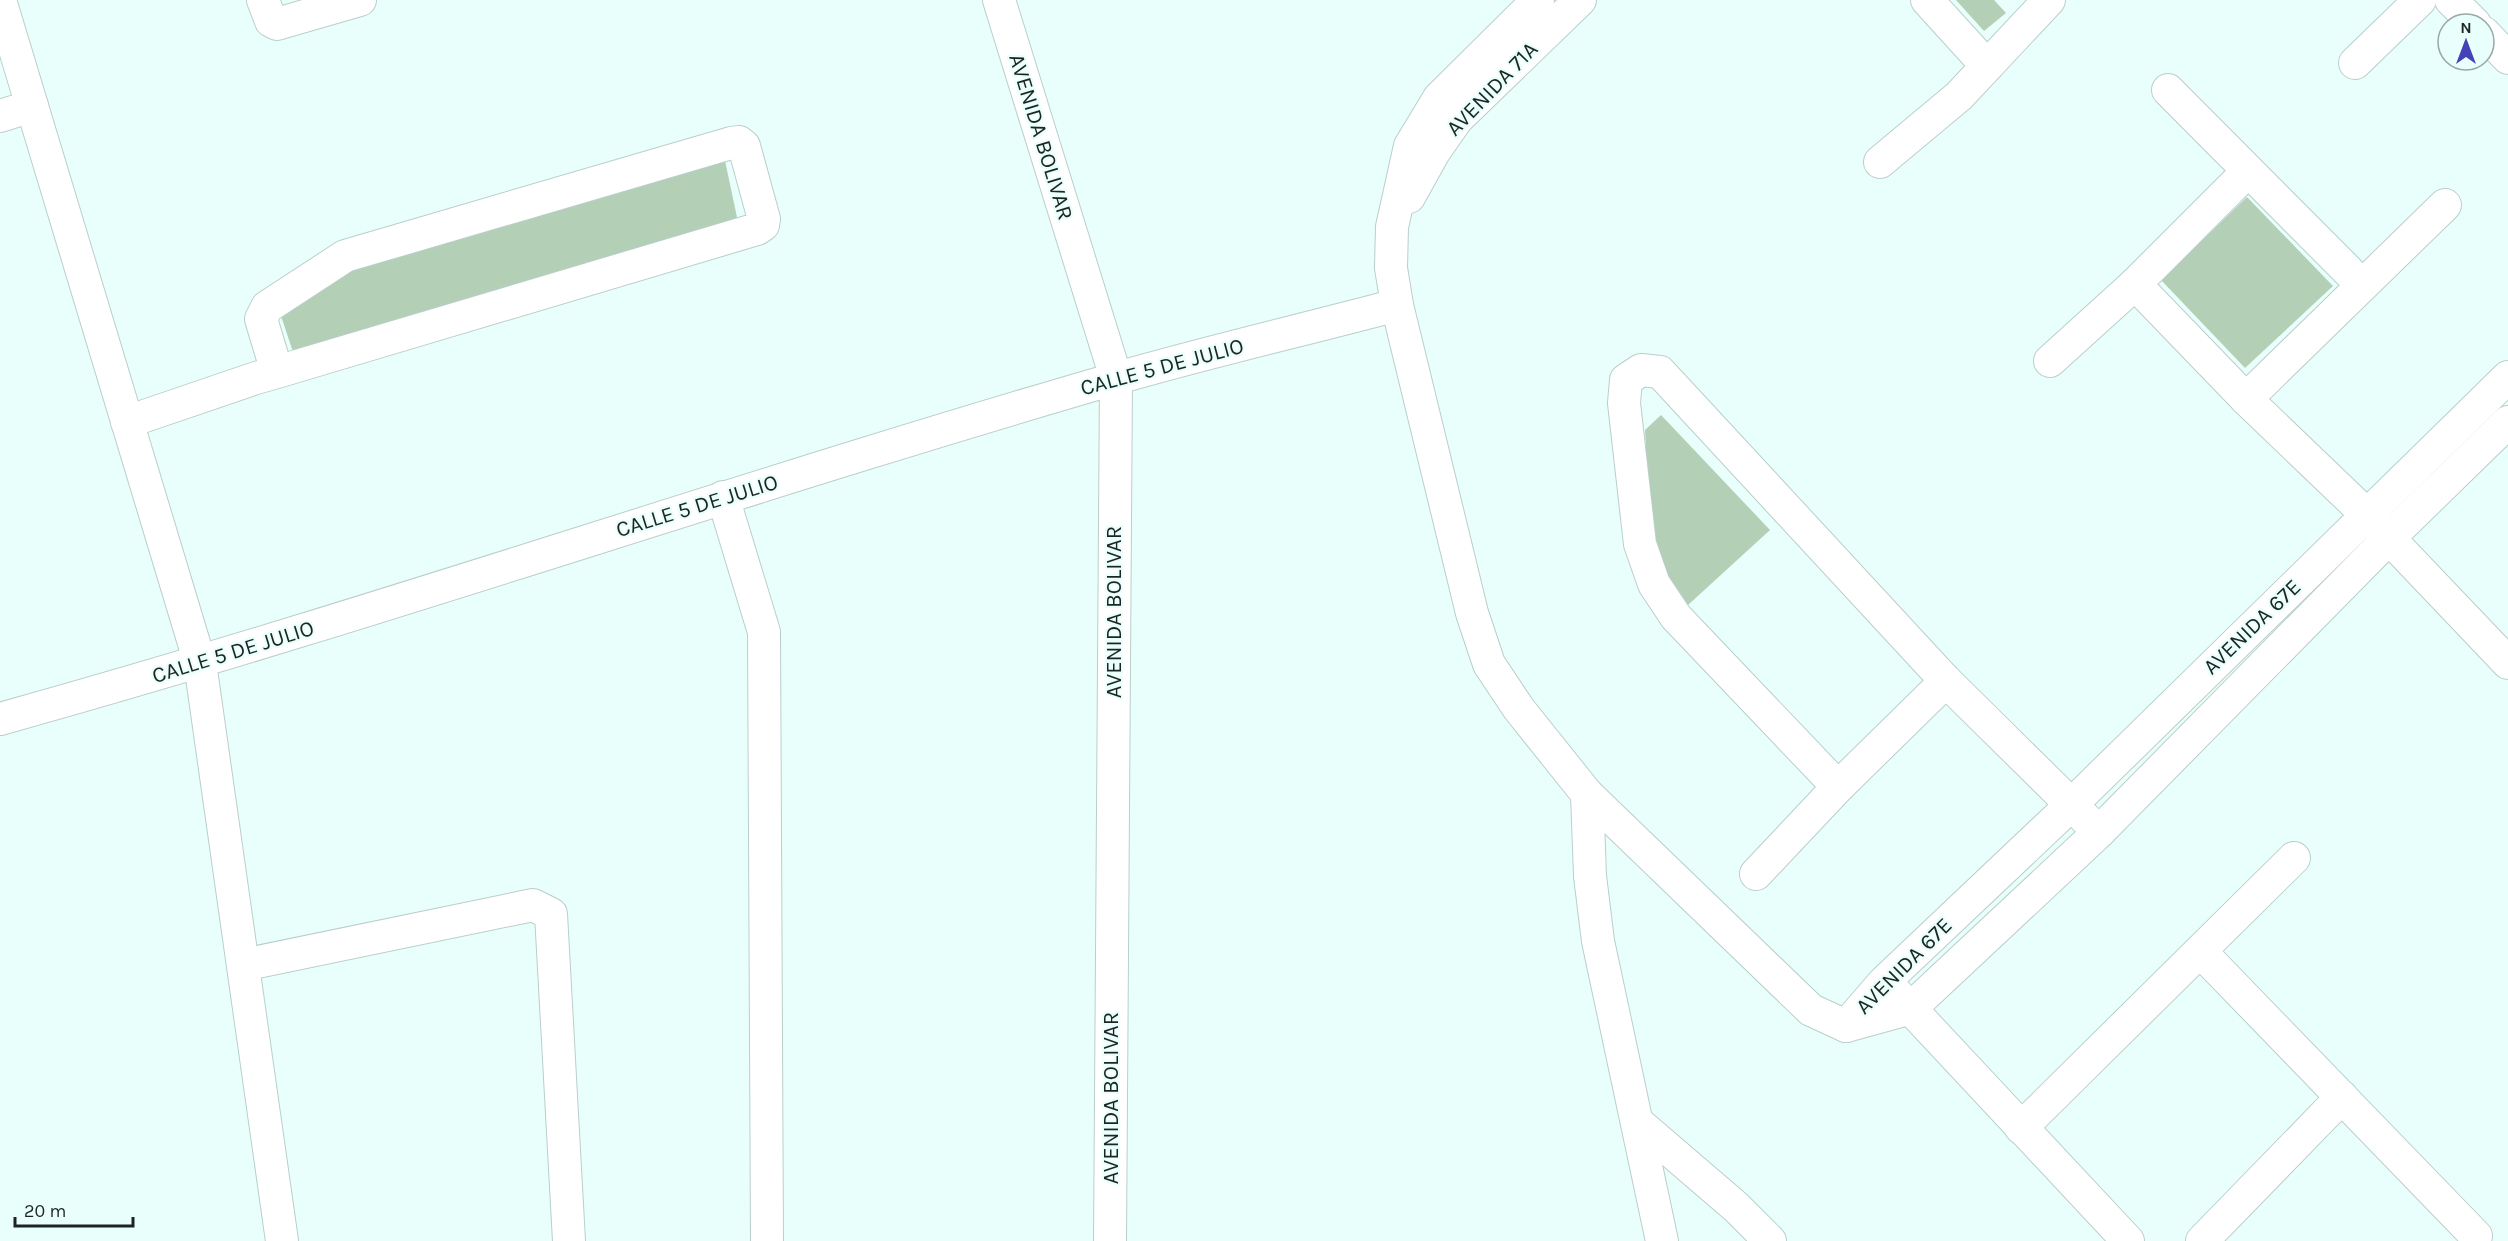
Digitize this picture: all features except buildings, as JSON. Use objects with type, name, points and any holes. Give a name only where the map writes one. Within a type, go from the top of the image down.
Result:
[{"type":"street","points":[[0,0],[200,663],[282,1241]]},
{"type":"street","points":[[263,0],[271,21],[277,24],[360,0]]},
{"type":"street","name":"AVENIDA BOLIVAR","points":[[999,0],[1116,378],[1110,1241]]},
{"type":"street","name":"AVENIDA 71A","points":[[1392,227],[1410,146],[1439,98],[1538,0]]},
{"type":"street","name":"AVENIDA 71A","points":[[1392,227],[1434,152],[1457,119],[1580,0]]},
{"type":"street","points":[[1927,0],[1987,66]]},
{"type":"street","points":[[1880,162],[1959,96],[2049,0]]},
{"type":"street","points":[[2355,63],[2420,0]]},
{"type":"street","points":[[2451,0],[2463,12]]},
{"type":"street","points":[[2496,46],[2508,58]]},
{"type":"street","points":[[2168,90],[2247,172],[2362,285]]},
{"type":"street","points":[[0,116],[32,106]]},
{"type":"street","points":[[127,422],[277,372],[757,230],[763,225],[764,219],[744,146],[739,142],[730,142],[345,256],[276,301],[262,314],[261,319],[277,372]]},
{"type":"street","points":[[2050,361],[2135,284],[2247,172]]},
{"type":"street","points":[[2246,399],[2445,205]]},
{"type":"street","points":[[1392,227],[1391,268],[1397,305],[1472,613],[1489,664],[1519,709],[1587,794],[1811,1010],[1846,1026]]},
{"type":"street","points":[[2135,284],[2246,399],[2367,515],[2507,659]]},
{"type":"street","name":"CALLE 5 DE JULIO","points":[[0,719],[200,663],[723,497],[1116,378],[1397,305]]},
{"type":"street","points":[[1838,787],[1677,617],[1654,584],[1640,544],[1624,403],[1626,380],[1641,370],[1660,372],[1946,681],[2099,832]]},
{"type":"street","name":"AVENIDA 67E","points":[[1846,1026],[1884,982],[2071,805],[2508,377]]},
{"type":"street","name":"AVENIDA 67E","points":[[1846,1026],[1911,1008],[2099,832],[2389,538],[2508,422]]},
{"type":"street","points":[[723,497],[764,632],[767,1241]]},
{"type":"street","points":[[1756,874],[1838,787],[1946,681]]},
{"type":"street","points":[[1587,794],[1590,876],[1598,941],[1662,1241]]},
{"type":"street","points":[[2021,1128],[2294,858]]},
{"type":"street","points":[[243,965],[533,905],[551,914],[569,1241]]},
{"type":"street","points":[[2201,952],[2476,1236]]},
{"type":"street","points":[[1884,982],[1911,1008],[2128,1241]]},
{"type":"street","points":[[2202,1241],[2342,1097]]},
{"type":"street","points":[[1637,1122],[1736,1207],[1770,1241]]},
{"type":"green space","points":[[1956,0],[1994,0],[2006,13],[1984,31]]},
{"type":"green space","points":[[724,156],[738,222],[293,352],[279,310],[334,269]]},
{"type":"green space","points":[[2247,197],[2333,286],[2245,368],[2161,280]]},
{"type":"green space","points":[[1661,415],[1770,530],[1688,605],[1651,550],[1645,430]]}]
